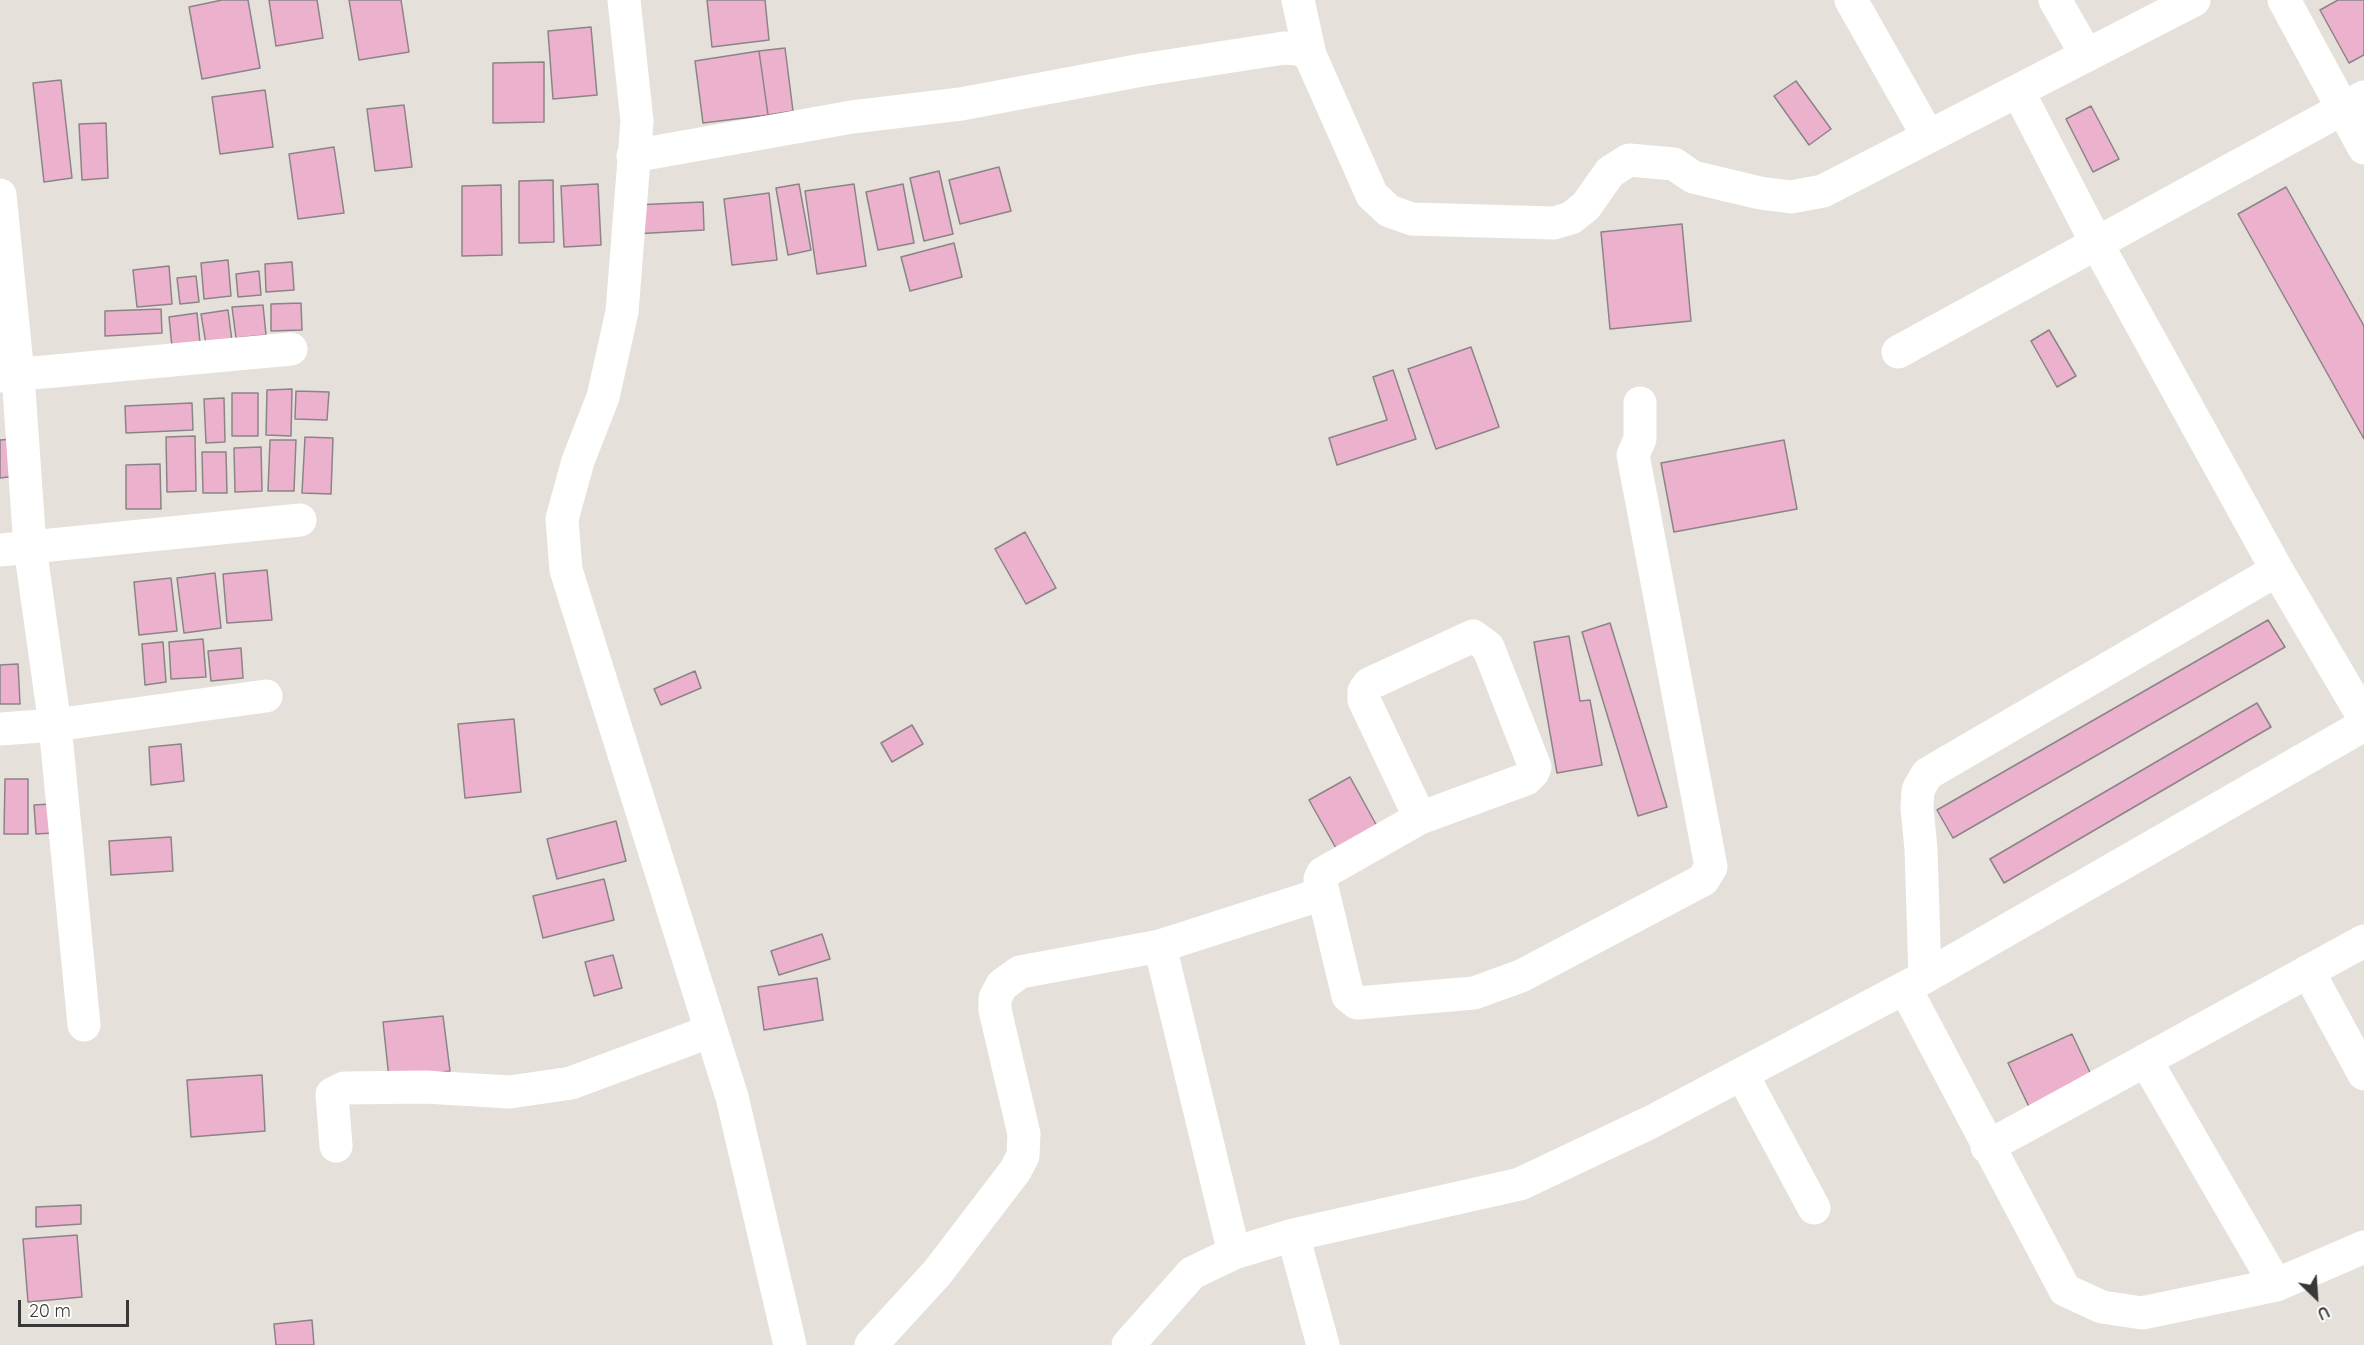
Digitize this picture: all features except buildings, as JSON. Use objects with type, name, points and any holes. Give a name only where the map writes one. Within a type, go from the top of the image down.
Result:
[{"type":"street","points":[[624,0],[637,122],[622,312],[603,397],[578,461],[562,519],[566,570],[732,1097],[790,1345]]},
{"type":"street","points":[[1298,0],[1310,55],[1372,195],[1389,211],[1412,219],[1554,223],[1571,218],[1586,206],[1611,172],[1629,160],[1674,164],[1693,177],[1760,193],[1791,197],[1823,191],[2194,0]]},
{"type":"street","points":[[1851,0],[1928,136]]},
{"type":"street","points":[[2055,0],[2086,54]]},
{"type":"street","points":[[2284,0],[2353,103],[2364,148]]},
{"type":"street","points":[[633,156],[852,117],[961,104],[1142,70],[1284,48],[1298,49],[1310,55]]},
{"type":"street","points":[[2018,91],[2097,244],[2277,570],[2364,718]]},
{"type":"street","points":[[1898,352],[2353,103]]},
{"type":"street","points":[[0,195],[15,549],[55,725],[84,1025]]},
{"type":"street","points":[[9,375],[291,348]]},
{"type":"street","points":[[1420,818],[1364,700],[1364,691],[1370,684],[1473,636],[1488,647],[1535,767],[1526,779],[1420,818],[1323,873],[1320,879],[1322,894],[1348,996],[1357,1003],[1474,993],[1521,976],[1703,880],[1712,867],[1633,455],[1640,439],[1640,403]]},
{"type":"street","points":[[15,549],[300,520]]},
{"type":"street","points":[[2277,570],[1927,774],[1918,790],[1915,982],[1987,1147],[2065,1290],[2102,1307],[2142,1313],[2276,1285],[2364,1247]]},
{"type":"street","points":[[0,729],[55,725],[266,696]]},
{"type":"street","points":[[1128,1345],[1191,1273],[1234,1253],[1293,1235],[1520,1184],[1743,1076],[1915,982],[2364,725]]},
{"type":"street","points":[[871,1345],[937,1273],[1015,1171],[1023,1156],[1024,1134],[995,1010],[996,998],[1002,985],[1020,972],[1160,946],[1322,894]]},
{"type":"street","points":[[1987,1147],[2364,941]]},
{"type":"street","points":[[1160,946],[1234,1253]]},
{"type":"street","points":[[2308,971],[2364,1074]]},
{"type":"street","points":[[336,1146],[332,1094],[344,1088],[425,1087],[510,1092],[571,1083],[711,1031]]},
{"type":"street","points":[[2146,1061],[2276,1285]]},
{"type":"street","points":[[1743,1076],[1814,1208]]},
{"type":"street","points":[[1293,1235],[1323,1345]]}]
